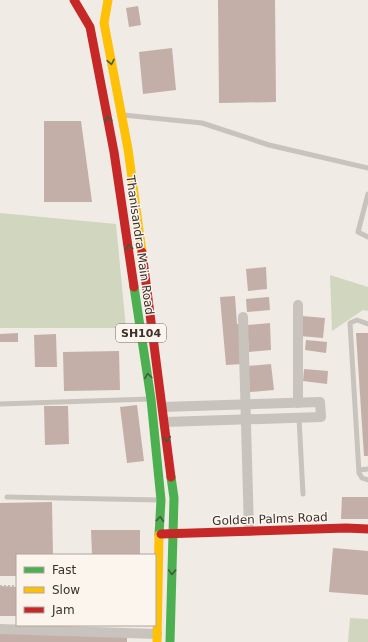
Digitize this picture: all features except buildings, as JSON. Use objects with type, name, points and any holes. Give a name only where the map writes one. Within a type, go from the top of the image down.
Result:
[{"type":"main road","name":"Thanisandra Main Road","points":[[74,0],[90,27],[114,152],[151,399],[161,500],[157,638]]},
{"type":"main road","name":"SH104","points":[[85,0],[90,27]]},
{"type":"main road","name":"SH104","points":[[101,0],[104,23]]},
{"type":"main road","name":"Thanisandra Main Road","points":[[108,0],[104,23],[128,149],[174,498],[170,642]]},
{"type":"main road","name":"Golden Palms Road","points":[[159,534],[346,528],[368,529]]},
{"type":"street","points":[[298,305],[298,403]]},
{"type":"street","points":[[243,317],[249,531]]},
{"type":"street","points":[[163,407],[320,402],[321,417],[165,422]]},
{"type":"street","points":[[0,629],[157,638]]},
{"type":"lane","points":[[122,115],[202,123],[269,145],[368,168]]},
{"type":"lane","points":[[368,194],[358,232],[368,237]]},
{"type":"lane","points":[[368,324],[357,320],[350,323],[360,470],[362,478],[368,480]]},
{"type":"lane","points":[[0,404],[151,399]]},
{"type":"lane","points":[[299,418],[303,494]]},
{"type":"lane","points":[[360,470],[368,469]]},
{"type":"lane","points":[[7,497],[161,500]]},
{"type":"path","points":[[0,586],[16,586]]},
{"type":"green space","points":[[0,213],[116,224],[126,328],[0,328]]},
{"type":"green space","points":[[330,275],[368,287],[368,311],[363,310],[332,331]]},
{"type":"green space","points":[[350,618],[368,619],[368,642],[348,642]]},
{"type":"traffic: fast","points":[[134,287],[151,399],[161,500],[159,535]]},
{"type":"traffic: fast","points":[[170,642],[174,498],[171,477]]},
{"type":"traffic: slow","points":[[108,0],[104,23],[128,149],[142,252]]},
{"type":"traffic: slow","points":[[157,642],[159,535]]},
{"type":"traffic: jam","points":[[74,0],[90,27],[114,152],[134,287]]},
{"type":"traffic: jam","points":[[142,252],[171,477]]},
{"type":"traffic: jam","points":[[161,534],[346,528],[368,529]]}]
